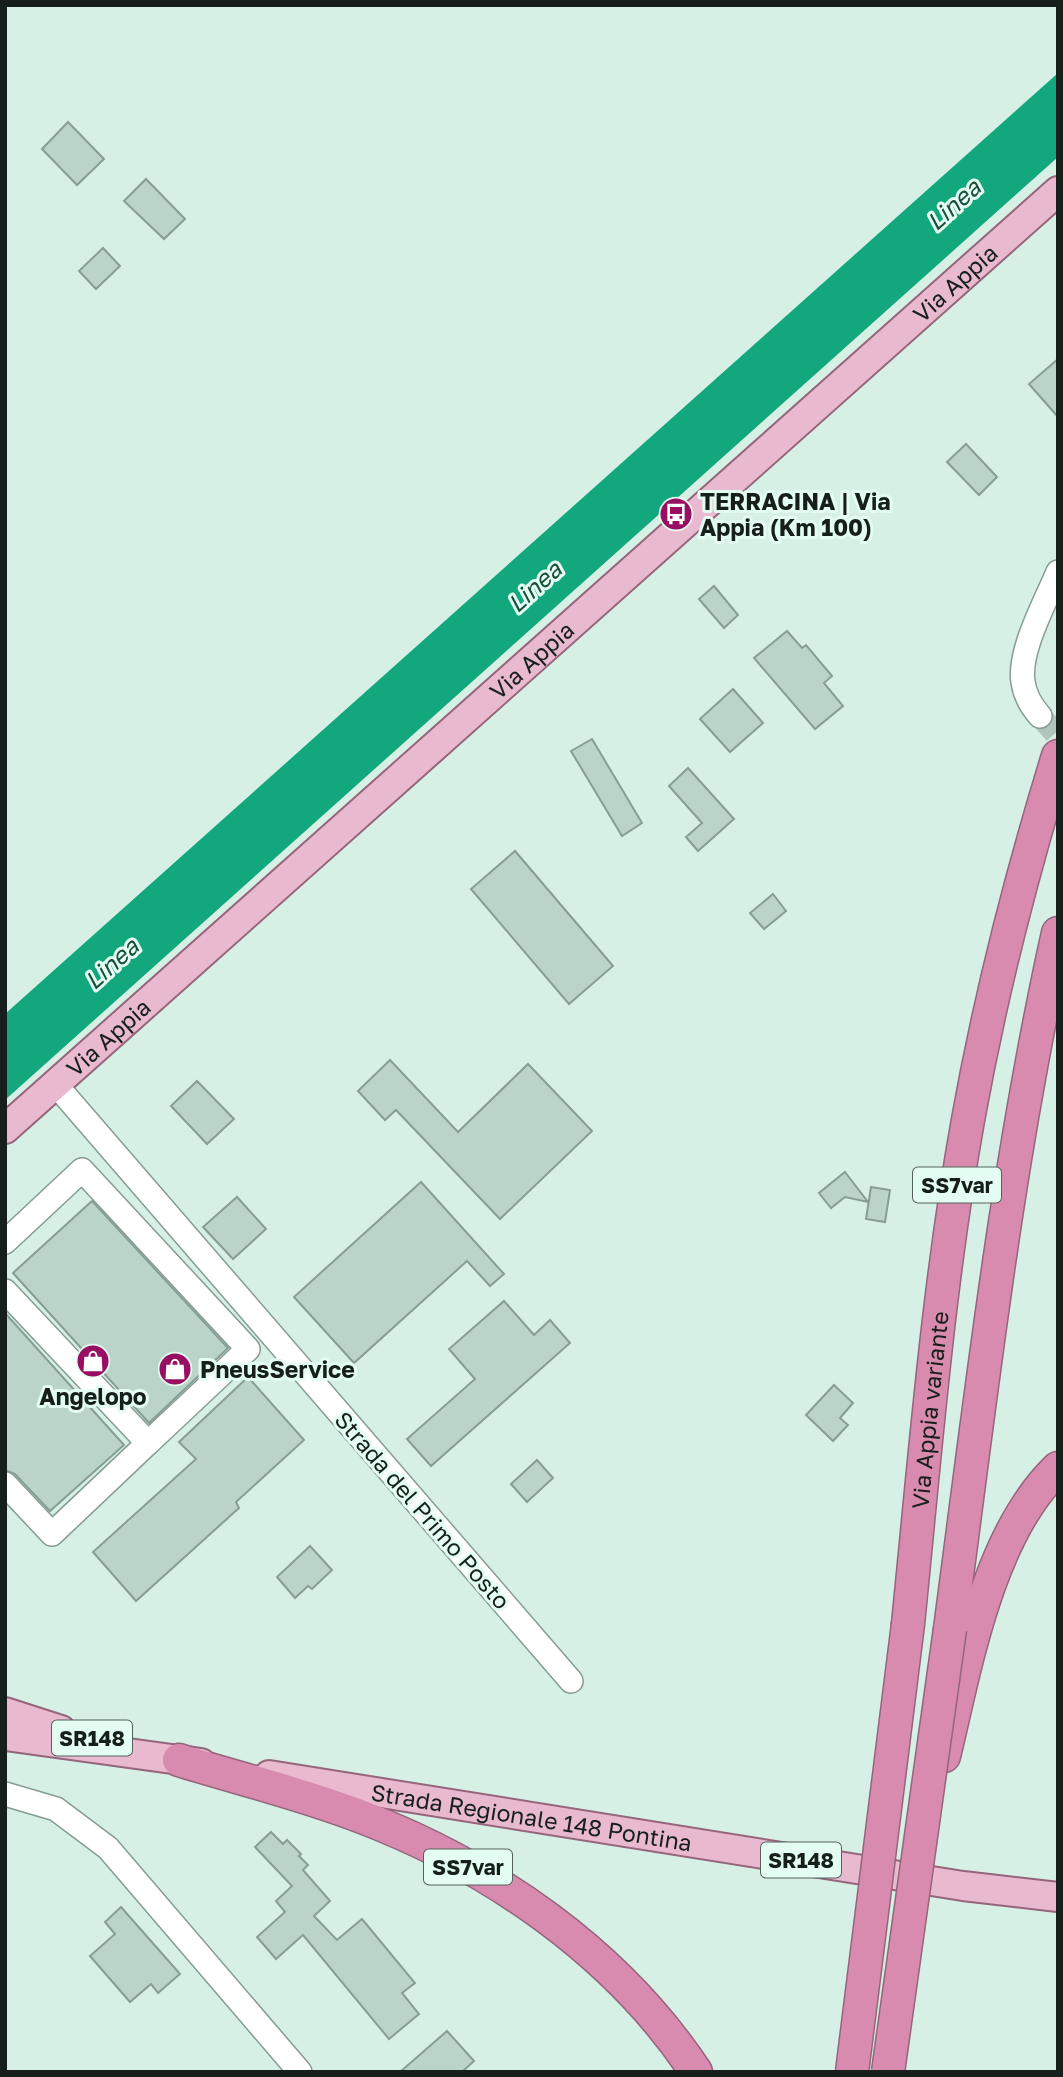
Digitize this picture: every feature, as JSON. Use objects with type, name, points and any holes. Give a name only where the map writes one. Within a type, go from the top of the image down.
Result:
[{"type":"highway","name":"Via Appia variante","points":[[852,2072],[908,1624],[940,1307],[968,1121],[1005,941],[1058,757]]},
{"type":"highway","name":"Via Appia variante","points":[[888,2072],[917,1866],[963,1630],[1010,1182],[1032,1055],[1058,933]]},
{"type":"highway","points":[[963,1630],[993,1578],[1014,1527],[1035,1493],[1058,1468]]},
{"type":"highway","name":"SS7var","points":[[179,1760],[359,1816],[417,1840],[475,1871],[543,1916],[614,1973],[654,2015],[696,2072]]},
{"type":"main road","name":"Via Appia","points":[[5,1129],[1058,191]]},
{"type":"main road","name":"SR148","points":[[5,1712],[83,1736],[179,1760]]},
{"type":"main road","name":"Strada Regionale 148 Pontina","points":[[5,1736],[179,1760],[962,1886],[1058,1897]]},
{"type":"street","points":[[1040,716],[1027,698],[1022,679],[1029,644],[1058,572]]},
{"type":"street","name":"Strada del Primo Posto","points":[[56,1085],[571,1681]]},
{"type":"street","points":[[5,1242],[82,1170],[248,1349],[52,1534],[5,1484]]},
{"type":"street","points":[[5,1291],[148,1443]]},
{"type":"street","points":[[5,1794],[56,1809],[108,1848],[300,2072]]},
{"type":"water","name":"Linea","points":[[1058,73],[1058,157],[5,1100],[5,1014]]},
{"type":"building","points":[[68,122],[104,159],[77,185],[42,149]]},
{"type":"building","points":[[146,179],[185,219],[164,239],[124,201]]},
{"type":"building","points":[[103,248],[120,266],[96,289],[79,271]]},
{"type":"building","points":[[1058,359],[1058,417],[1029,384]]},
{"type":"building","points":[[966,444],[997,477],[979,495],[947,462]]},
{"type":"building","points":[[714,586],[738,615],[724,628],[699,599]]},
{"type":"building","points":[[787,631],[802,648],[806,645],[832,676],[824,683],[843,706],[815,729],[754,658]]},
{"type":"building","points":[[733,689],[763,723],[730,752],[700,719]]},
{"type":"building","points":[[592,739],[642,823],[622,836],[571,751]]},
{"type":"building","points":[[688,768],[734,819],[698,851],[686,837],[702,823],[669,786]]},
{"type":"building","points":[[515,851],[613,966],[569,1004],[471,889]]},
{"type":"building","points":[[773,894],[786,911],[764,929],[750,913]]},
{"type":"building","points":[[390,1060],[458,1132],[528,1064],[592,1131],[500,1219],[396,1110],[385,1120],[358,1091]]},
{"type":"building","points":[[197,1081],[234,1119],[207,1144],[171,1106]]},
{"type":"building","points":[[845,1172],[868,1202],[845,1197],[831,1208],[819,1193]]},
{"type":"building","points":[[421,1182],[504,1274],[490,1286],[467,1261],[354,1363],[294,1297]]},
{"type":"building","points":[[871,1187],[890,1190],[885,1222],[866,1219]]},
{"type":"building","points":[[237,1197],[266,1229],[233,1259],[203,1227]]},
{"type":"building","points":[[92,1201],[228,1348],[149,1423],[13,1273]]},
{"type":"building","points":[[504,1301],[534,1335],[550,1320],[570,1343],[431,1466],[407,1439],[475,1379],[449,1349]]},
{"type":"building","points":[[5,1313],[124,1445],[50,1511],[15,1474],[5,1470]]},
{"type":"building","points":[[248,1377],[304,1440],[236,1502],[239,1508],[136,1601],[93,1552],[196,1459],[179,1442]]},
{"type":"building","points":[[834,1385],[853,1403],[840,1418],[848,1425],[833,1441],[806,1415]]},
{"type":"building","points":[[537,1460],[553,1478],[527,1502],[511,1484]]},
{"type":"building","points":[[310,1546],[332,1570],[312,1589],[308,1586],[295,1598],[277,1577]]},
{"type":"building","points":[[271,1832],[283,1844],[287,1840],[301,1854],[299,1856],[308,1865],[303,1870],[330,1901],[314,1916],[337,1940],[362,1919],[415,1983],[402,1993],[419,2014],[389,2039],[303,1935],[276,1959],[257,1937],[285,1912],[276,1901],[292,1886],[255,1847]]},
{"type":"building","points":[[121,1907],[180,1974],[158,1993],[151,1984],[130,2002],[90,1956],[115,1934],[105,1922]]},
{"type":"building","points":[[447,2031],[474,2061],[462,2072],[400,2072]]},
{"type":"tunnel","points":[[1040,716],[1058,736]]},
{"type":"place","name":"TERRACINA | Via Appia (Km 100)","points":[[676,514]]},
{"type":"place","name":"Angelopo","points":[[93,1361]]},
{"type":"place","name":"PneusService","points":[[175,1369]]}]
